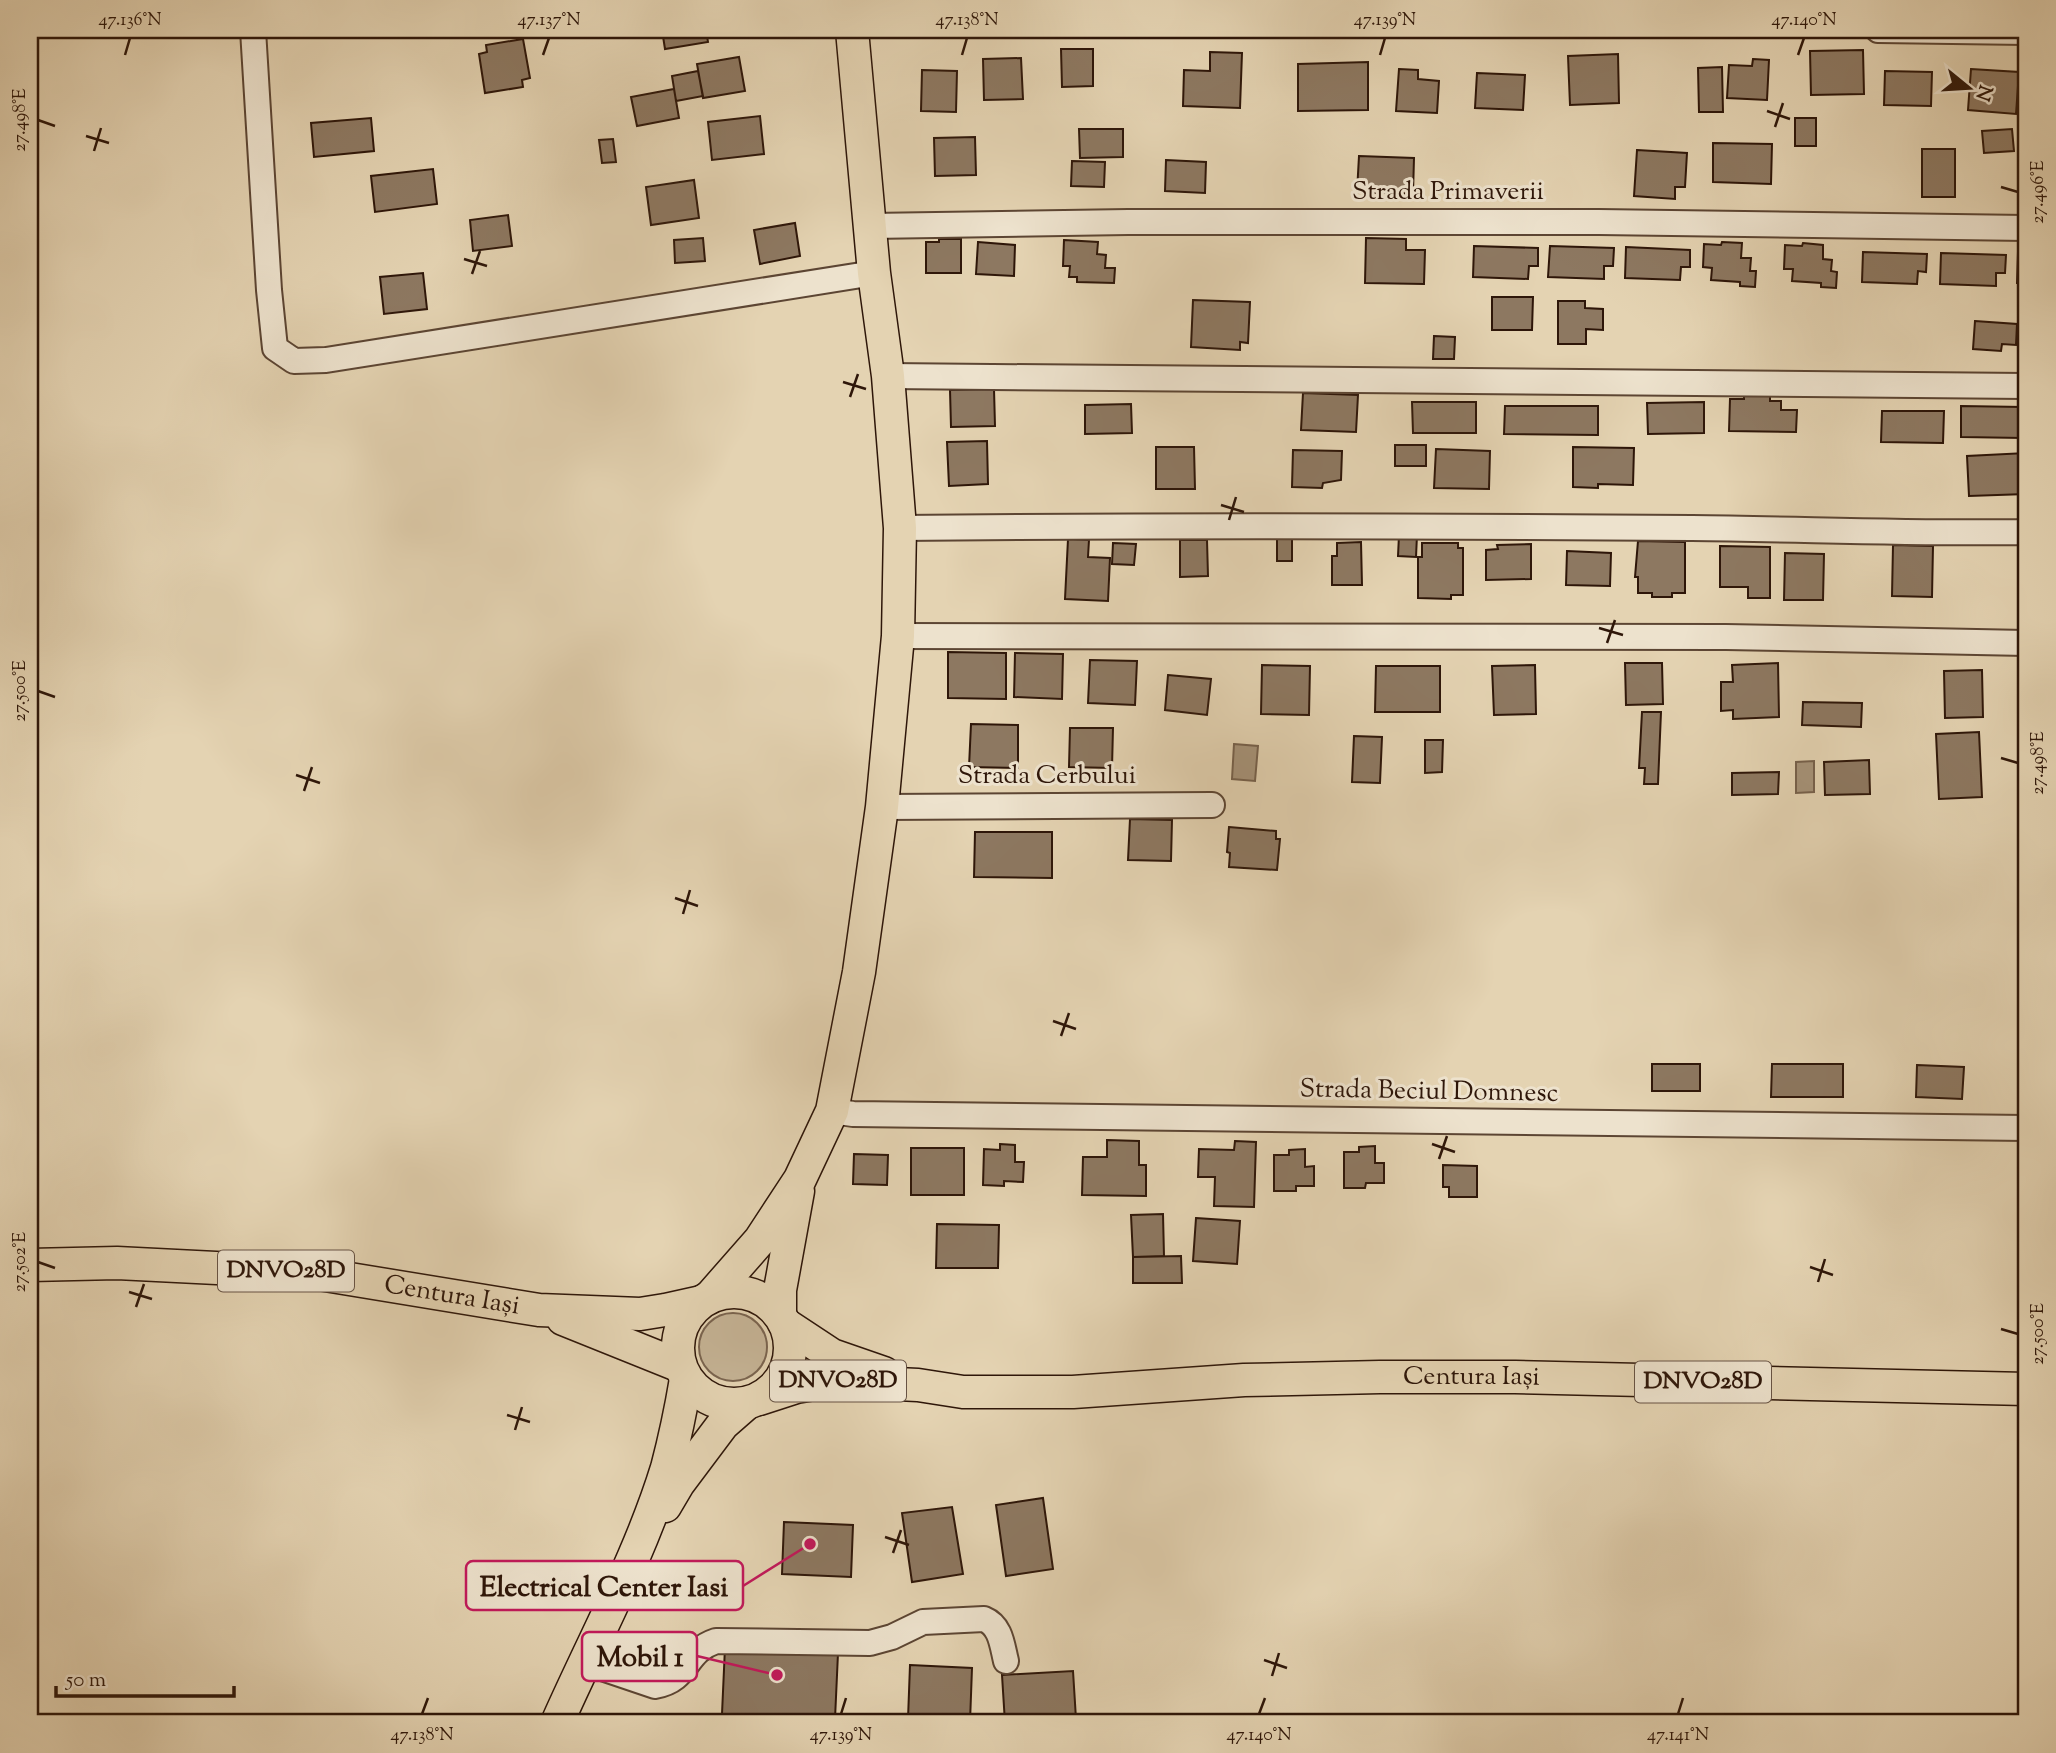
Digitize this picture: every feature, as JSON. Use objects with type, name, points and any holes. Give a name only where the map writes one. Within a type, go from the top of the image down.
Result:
[{"type":"main road","points":[[557,1723],[632,1561],[666,1469],[679,1422],[683,1372],[677,1348],[680,1331],[688,1315],[760,1240],[800,1179],[832,1111],[859,972],[882,807],[898,636],[900,528],[888,376],[874,273],[852,30]]},
{"type":"main road","points":[[632,1561],[686,1474],[723,1424],[774,1388],[784,1374],[790,1358],[790,1340],[783,1319],[780,1290],[800,1179]]},
{"type":"main road","name":"Centura Iași","points":[[30,1265],[117,1263],[313,1273],[539,1310],[640,1314],[705,1299]]},
{"type":"main road","points":[[705,1299],[728,1292],[748,1293],[766,1301],[783,1319]]},
{"type":"main road","name":"Centura Iași","points":[[539,1310],[683,1372]]},
{"type":"main road","name":"Centura Iași","points":[[783,1319],[832,1354],[918,1385]]},
{"type":"main road","points":[[683,1372],[695,1390],[707,1398],[734,1405],[753,1401]]},
{"type":"main road","name":"Centura Iași","points":[[753,1401],[796,1387],[832,1381],[918,1385],[963,1392],[1050,1392],[1244,1380],[1515,1377],[2026,1389]]},
{"type":"street","points":[[253,30],[275,348],[294,361],[326,359],[874,273]]},
{"type":"street","points":[[1878,30],[2026,32]]},
{"type":"street","name":"Strada Primaverii","points":[[870,226],[1128,222],[1600,222],[2026,228]]},
{"type":"street","points":[[888,376],[2026,386]]},
{"type":"street","points":[[900,528],[1170,525],[2026,533]]},
{"type":"street","points":[[898,636],[1726,637],[2026,643]]},
{"type":"street","name":"Strada Cerbului","points":[[882,807],[1212,805]]},
{"type":"street","name":"Strada Beciul Domnesc","points":[[832,1111],[853,1114],[2026,1128]]},
{"type":"street","points":[[584,1662],[655,1686],[666,1684],[678,1677],[693,1655],[705,1645],[716,1641],[870,1643],[892,1637],[923,1622],[984,1619],[992,1622],[998,1631],[1006,1661]]},
{"type":"shaded area","points":[[1234,744],[1258,746],[1255,781],[1232,779]]},
{"type":"shaded area","points":[[1814,761],[1814,792],[1796,793],[1796,762]]},
{"type":"shaded area","points":[[733,1313],[746,1316],[757,1323],[764,1334],[767,1347],[764,1360],[757,1371],[746,1378],[733,1381],[720,1378],[709,1371],[702,1360],[699,1347],[702,1334],[709,1323],[720,1316]]},
{"type":"building","points":[[662,30],[706,30],[708,42],[665,49]]},
{"type":"building","points":[[523,39],[530,78],[522,80],[523,87],[485,93],[479,54],[487,52],[486,45]]},
{"type":"building","points":[[1061,49],[1093,49],[1093,86],[1062,87]]},
{"type":"building","points":[[1863,50],[1864,94],[1811,95],[1810,51]]},
{"type":"building","points":[[1210,52],[1242,53],[1240,108],[1183,106],[1184,70],[1210,71]]},
{"type":"building","points":[[1618,54],[1619,103],[1570,105],[1568,56]]},
{"type":"building","points":[[739,57],[745,91],[703,98],[697,64]]},
{"type":"building","points":[[1021,58],[1023,99],[984,100],[983,59]]},
{"type":"building","points":[[1753,59],[1769,60],[1767,100],[1727,98],[1729,65],[1752,66]]},
{"type":"building","points":[[1368,62],[1368,110],[1298,111],[1298,64]]},
{"type":"building","points":[[1722,67],[1723,112],[1699,112],[1698,68]]},
{"type":"building","points":[[1399,69],[1418,70],[1418,79],[1439,81],[1437,113],[1396,111]]},
{"type":"building","points":[[1971,69],[2019,72],[2016,114],[1968,110]]},
{"type":"building","points":[[922,70],[957,71],[956,112],[921,111]]},
{"type":"building","points":[[698,71],[703,96],[676,101],[672,76]]},
{"type":"building","points":[[1885,71],[1932,72],[1931,106],[1884,105]]},
{"type":"building","points":[[1477,73],[1525,75],[1523,110],[1475,108]]},
{"type":"building","points":[[674,89],[679,118],[637,126],[631,97]]},
{"type":"building","points":[[760,116],[764,154],[712,160],[708,122]]},
{"type":"building","points":[[371,118],[374,151],[314,157],[311,123]]},
{"type":"building","points":[[1795,118],[1816,118],[1816,146],[1795,146]]},
{"type":"building","points":[[1079,129],[1123,129],[1123,157],[1080,158]]},
{"type":"building","points":[[2012,129],[2014,151],[1984,153],[1982,131]]},
{"type":"building","points":[[975,137],[976,175],[935,176],[934,138]]},
{"type":"building","points":[[613,139],[616,162],[602,163],[599,140]]},
{"type":"building","points":[[1713,143],[1772,144],[1771,184],[1713,182]]},
{"type":"building","points":[[1922,149],[1955,149],[1955,197],[1922,197]]},
{"type":"building","points":[[1637,150],[1687,153],[1685,187],[1675,187],[1675,199],[1634,196]]},
{"type":"building","points":[[1359,156],[1414,158],[1413,194],[1357,192]]},
{"type":"building","points":[[1166,160],[1206,162],[1205,193],[1165,191]]},
{"type":"building","points":[[1072,161],[1105,162],[1104,187],[1071,186]]},
{"type":"building","points":[[433,169],[437,204],[375,212],[371,176]]},
{"type":"building","points":[[694,180],[699,218],[651,225],[646,187]]},
{"type":"building","points":[[508,215],[512,246],[473,251],[470,220]]},
{"type":"building","points":[[795,223],[800,256],[760,264],[754,230]]},
{"type":"building","points":[[703,238],[705,261],[675,263],[674,240]]},
{"type":"building","points":[[1366,238],[1406,239],[1406,250],[1425,250],[1424,284],[1365,283]]},
{"type":"building","points":[[939,239],[961,239],[961,273],[926,273],[926,242],[939,242]]},
{"type":"building","points":[[1064,240],[1098,242],[1097,254],[1106,255],[1105,268],[1115,268],[1114,283],[1077,282],[1077,277],[1069,277],[1070,266],[1063,266]]},
{"type":"building","points":[[978,242],[1015,245],[1014,276],[976,274]]},
{"type":"building","points":[[1722,242],[1742,243],[1741,258],[1751,258],[1750,271],[1756,271],[1755,287],[1740,286],[1740,282],[1711,280],[1712,268],[1703,267],[1704,244],[1721,245]]},
{"type":"building","points":[[1803,243],[1823,245],[1823,259],[1832,260],[1831,271],[1837,272],[1836,288],[1821,287],[1821,283],[1792,281],[1793,269],[1784,269],[1785,245],[1802,246]]},
{"type":"building","points":[[1474,246],[1538,248],[1538,266],[1529,266],[1528,279],[1473,277]]},
{"type":"building","points":[[1550,246],[1614,248],[1613,266],[1604,266],[1604,279],[1548,277]]},
{"type":"building","points":[[1626,247],[1690,250],[1690,267],[1681,267],[1680,280],[1625,278]]},
{"type":"building","points":[[1863,252],[1927,254],[1926,272],[1918,271],[1917,284],[1862,282]]},
{"type":"building","points":[[2018,252],[2026,252],[2026,283],[2017,283]]},
{"type":"building","points":[[1941,253],[2006,255],[2005,273],[1996,273],[1996,286],[1940,284]]},
{"type":"building","points":[[423,273],[427,309],[384,314],[380,277]]},
{"type":"building","points":[[1492,297],[1533,297],[1532,330],[1492,330]]},
{"type":"building","points":[[1193,300],[1250,302],[1248,343],[1240,342],[1240,350],[1191,347]]},
{"type":"building","points":[[1558,301],[1585,301],[1585,308],[1603,309],[1603,330],[1586,329],[1586,344],[1558,344]]},
{"type":"building","points":[[1975,321],[2017,324],[2016,345],[2002,344],[2001,351],[1973,349]]},
{"type":"building","points":[[1434,336],[1455,337],[1454,359],[1433,359]]},
{"type":"building","points":[[994,389],[995,426],[951,427],[950,390]]},
{"type":"building","points":[[1303,393],[1358,395],[1356,432],[1301,430]]},
{"type":"building","points":[[1744,394],[1770,394],[1770,401],[1781,401],[1781,410],[1797,410],[1796,432],[1729,431],[1730,399],[1744,399]]},
{"type":"building","points":[[1412,402],[1476,402],[1476,433],[1413,433]]},
{"type":"building","points":[[1704,402],[1704,433],[1648,434],[1647,403]]},
{"type":"building","points":[[1131,404],[1132,433],[1085,434],[1085,405]]},
{"type":"building","points":[[1505,406],[1598,406],[1598,435],[1504,434]]},
{"type":"building","points":[[1961,406],[2023,407],[2023,438],[1961,437]]},
{"type":"building","points":[[1882,411],[1944,411],[1943,443],[1881,442]]},
{"type":"building","points":[[987,441],[988,484],[949,486],[947,442]]},
{"type":"building","points":[[1395,445],[1426,445],[1426,466],[1395,466]]},
{"type":"building","points":[[1156,447],[1194,447],[1195,489],[1156,489]]},
{"type":"building","points":[[1573,447],[1634,448],[1633,485],[1598,484],[1598,488],[1573,487]]},
{"type":"building","points":[[1436,449],[1490,451],[1489,489],[1434,488]]},
{"type":"building","points":[[1293,450],[1342,451],[1341,480],[1323,483],[1322,488],[1292,487]]},
{"type":"building","points":[[2026,453],[2026,494],[1969,496],[1967,456]]},
{"type":"building","points":[[1399,535],[1417,535],[1416,557],[1398,556]]},
{"type":"building","points":[[1277,538],[1292,538],[1292,561],[1277,561]]},
{"type":"building","points":[[1068,539],[1089,540],[1088,557],[1110,558],[1108,601],[1065,599]]},
{"type":"building","points":[[1180,540],[1207,540],[1208,576],[1180,577]]},
{"type":"building","points":[[1638,541],[1685,542],[1685,593],[1672,593],[1672,597],[1652,597],[1652,593],[1638,593],[1638,577],[1635,577]]},
{"type":"building","points":[[1361,542],[1362,585],[1332,585],[1332,556],[1337,556],[1337,543]]},
{"type":"building","points":[[1113,543],[1136,544],[1134,565],[1112,564]]},
{"type":"building","points":[[1422,543],[1458,543],[1458,548],[1463,548],[1463,595],[1451,595],[1451,599],[1418,598],[1418,557],[1422,557]]},
{"type":"building","points":[[1531,544],[1531,579],[1486,580],[1486,550],[1498,549],[1497,545]]},
{"type":"building","points":[[1893,545],[1933,546],[1932,597],[1892,596]]},
{"type":"building","points":[[1720,546],[1770,547],[1770,598],[1748,598],[1748,587],[1720,587]]},
{"type":"building","points":[[1567,551],[1611,553],[1610,586],[1566,585]]},
{"type":"building","points":[[1785,553],[1824,554],[1823,600],[1784,600]]},
{"type":"building","points":[[948,652],[1006,653],[1006,699],[948,698]]},
{"type":"building","points":[[1015,653],[1063,654],[1062,699],[1014,697]]},
{"type":"building","points":[[1090,660],[1137,661],[1135,705],[1088,703]]},
{"type":"building","points":[[1625,663],[1662,663],[1663,704],[1626,705]]},
{"type":"building","points":[[1778,663],[1779,717],[1733,719],[1733,710],[1721,711],[1721,682],[1733,682],[1732,665]]},
{"type":"building","points":[[1262,665],[1310,666],[1309,715],[1261,714]]},
{"type":"building","points":[[1535,665],[1536,714],[1494,715],[1492,666]]},
{"type":"building","points":[[1376,666],[1440,666],[1440,712],[1375,712]]},
{"type":"building","points":[[1982,670],[1983,717],[1945,718],[1944,671]]},
{"type":"building","points":[[1168,675],[1211,679],[1207,715],[1165,710]]},
{"type":"building","points":[[1803,702],[1862,703],[1861,727],[1802,725]]},
{"type":"building","points":[[1642,712],[1661,712],[1658,784],[1644,784],[1645,768],[1639,768]]},
{"type":"building","points":[[971,724],[1018,725],[1018,768],[969,767]]},
{"type":"building","points":[[1070,728],[1113,728],[1112,768],[1069,767]]},
{"type":"building","points":[[1979,732],[1982,797],[1939,799],[1936,734]]},
{"type":"building","points":[[1354,736],[1382,737],[1380,783],[1352,782]]},
{"type":"building","points":[[1425,740],[1443,740],[1442,772],[1425,773]]},
{"type":"building","points":[[1869,760],[1870,794],[1825,795],[1824,762]]},
{"type":"building","points":[[1779,772],[1778,794],[1732,795],[1732,773]]},
{"type":"building","points":[[1130,819],[1172,820],[1171,861],[1128,860]]},
{"type":"building","points":[[1229,827],[1276,831],[1276,839],[1280,839],[1277,870],[1229,867]]},
{"type":"building","points":[[975,832],[1052,832],[1052,878],[974,877]]},
{"type":"building","points":[[1652,1064],[1700,1064],[1700,1091],[1652,1091]]},
{"type":"building","points":[[1772,1064],[1843,1064],[1843,1097],[1771,1097]]},
{"type":"building","points":[[1917,1065],[1964,1067],[1962,1099],[1916,1097]]},
{"type":"building","points":[[1107,1140],[1139,1141],[1139,1165],[1146,1165],[1146,1196],[1082,1195],[1083,1157],[1107,1157]]},
{"type":"building","points":[[1235,1141],[1256,1142],[1254,1207],[1214,1206],[1215,1177],[1198,1177],[1199,1149],[1234,1150]]},
{"type":"building","points":[[1000,1144],[1015,1145],[1015,1162],[1024,1162],[1023,1182],[1004,1181],[1004,1186],[983,1185],[984,1149],[1000,1150]]},
{"type":"building","points":[[1375,1146],[1375,1163],[1384,1163],[1384,1183],[1366,1183],[1365,1188],[1344,1188],[1344,1152],[1359,1152],[1359,1147]]},
{"type":"building","points":[[911,1148],[964,1148],[964,1195],[911,1195]]},
{"type":"building","points":[[1305,1149],[1305,1167],[1314,1166],[1314,1186],[1296,1186],[1296,1191],[1274,1191],[1274,1155],[1289,1155],[1289,1150]]},
{"type":"building","points":[[854,1154],[888,1155],[887,1185],[853,1184]]},
{"type":"building","points":[[1443,1165],[1477,1166],[1477,1197],[1449,1197],[1449,1187],[1443,1187]]},
{"type":"building","points":[[1163,1214],[1164,1256],[1133,1257],[1131,1215]]},
{"type":"building","points":[[1196,1218],[1240,1221],[1237,1264],[1193,1261]]},
{"type":"building","points":[[937,1224],[999,1225],[998,1268],[936,1268]]},
{"type":"building","points":[[1181,1256],[1182,1283],[1133,1283],[1133,1257]]},
{"type":"building","points":[[1043,1498],[1053,1569],[1006,1576],[996,1505]]},
{"type":"building","points":[[952,1507],[963,1574],[912,1582],[902,1513]]},
{"type":"building","points":[[784,1522],[853,1525],[851,1577],[782,1574]]},
{"type":"building","points":[[725,1647],[838,1653],[835,1719],[722,1714]]},
{"type":"building","points":[[910,1665],[972,1668],[970,1722],[908,1719]]},
{"type":"building","points":[[1073,1671],[1076,1719],[1005,1723],[1002,1675]]},
{"type":"place","name":"Electrical Center Iasi","points":[[810,1544]]},
{"type":"place","name":"Mobil 1","points":[[777,1675]]}]
